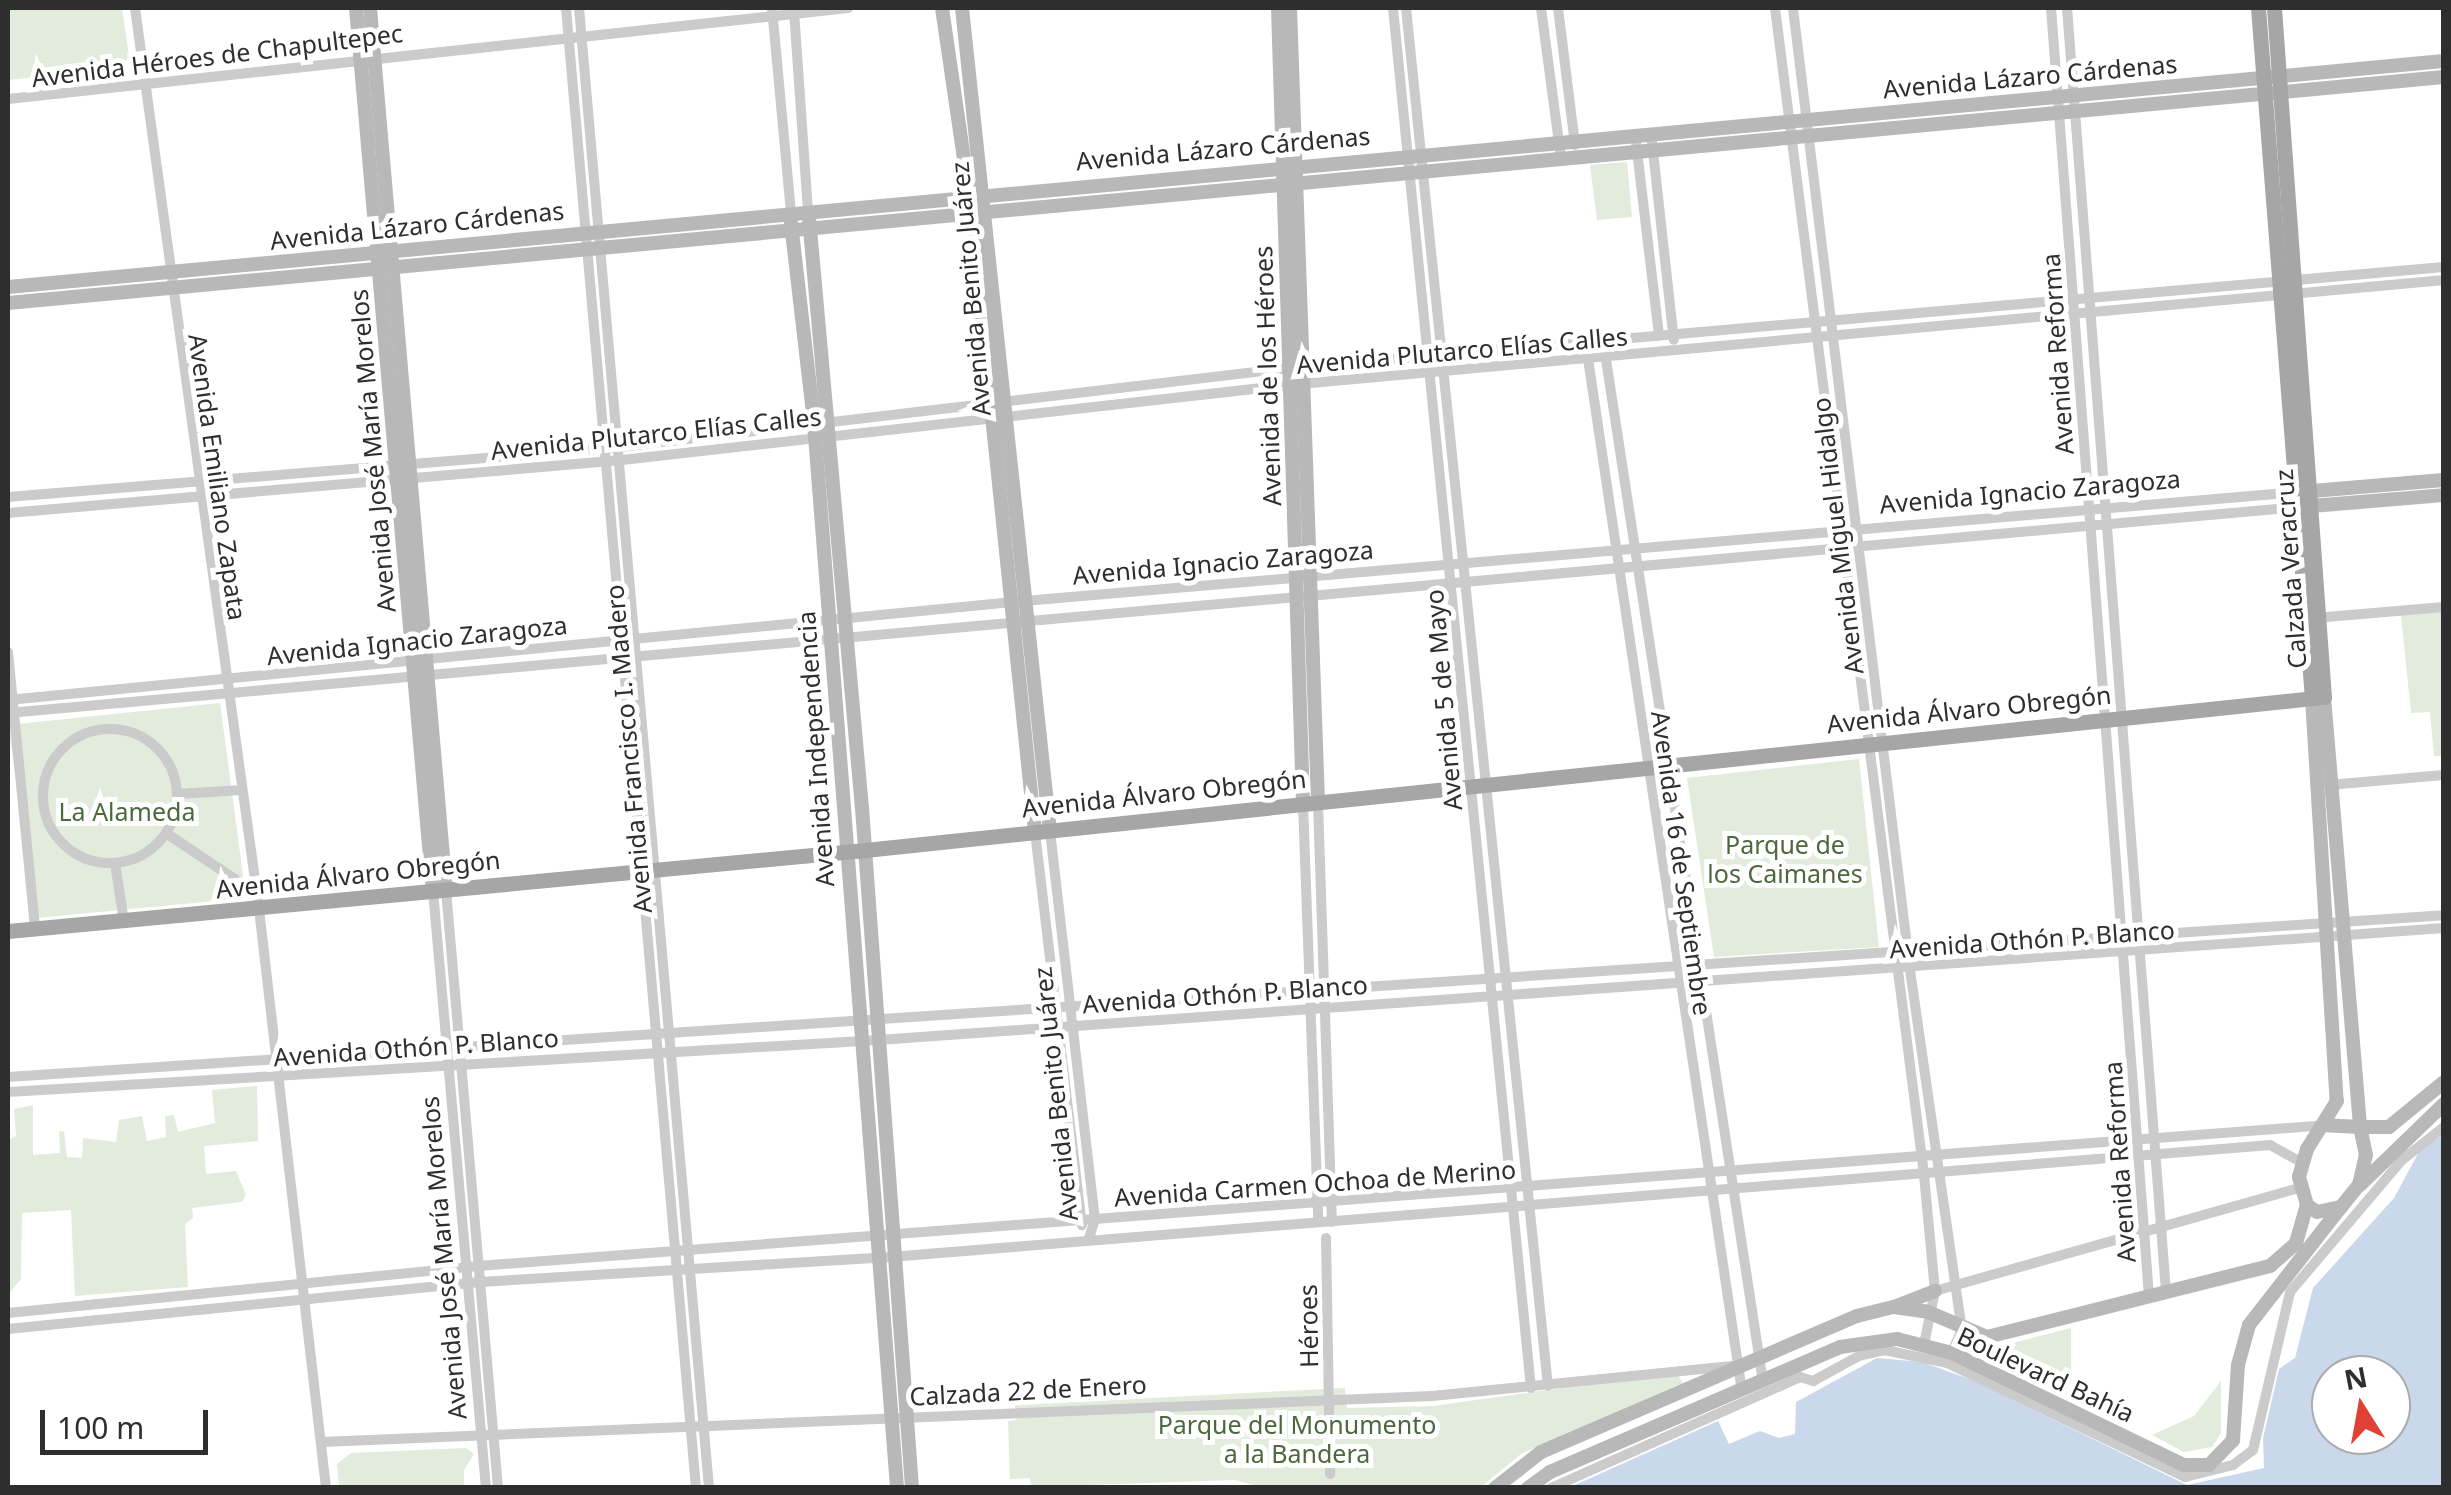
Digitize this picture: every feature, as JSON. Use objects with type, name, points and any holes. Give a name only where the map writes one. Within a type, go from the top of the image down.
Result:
[{"type":"main road","name":"Avenida José María Morelos","points":[[356,8],[367,57],[439,891]]},
{"type":"main road","name":"Avenida José María Morelos","points":[[367,57],[370,8]]},
{"type":"main road","name":"Avenida Benito Juárez","points":[[942,8],[976,193],[1042,831]]},
{"type":"main road","name":"Avenida Benito Juárez","points":[[962,8],[976,110],[976,193]]},
{"type":"main road","name":"Avenida de los Héroes","points":[[1278,8],[1289,173],[1311,803]]},
{"type":"main road","name":"Avenida de los Héroes","points":[[1289,173],[1290,8]]},
{"type":"main road","name":"Calzada Veracruz","points":[[2258,8],[2272,85]]},
{"type":"main road","name":"Calzada Veracruz","points":[[2274,8],[2272,85],[2334,927],[2337,1101],[2326,1125]]},
{"type":"main road","name":"Avenida Lázaro Cárdenas","points":[[384,259],[593,231],[976,193],[1415,162],[1569,156],[2067,113],[2444,61]]},
{"type":"main road","name":"Avenida Lázaro Cárdenas","points":[[1415,162],[1567,140],[2066,95],[2444,77]]},
{"type":"main road","points":[[959,112],[976,110]]},
{"type":"main road","name":"Avenida Lázaro Cárdenas","points":[[8,287],[170,279],[384,259],[595,247],[978,210],[1289,173]]},
{"type":"main road","name":"Avenida Independencia","points":[[808,210],[822,429],[829,630],[876,1238],[912,1488]]},
{"type":"main road","name":"Avenida Independencia","points":[[791,212],[848,628],[894,1236],[898,1488]]},
{"type":"main road","name":"Avenida Lázaro Cárdenas","points":[[8,303],[170,279]]},
{"type":"main road","name":"Avenida Ignacio Zaragoza","points":[[2304,499],[2444,480]]},
{"type":"main road","name":"Avenida Ignacio Zaragoza","points":[[2304,499],[2444,495]]},
{"type":"main road","name":"Avenida Álvaro Obregón","points":[[8,931],[124,924],[258,902],[439,891],[865,850],[2318,698]]},
{"type":"main road","points":[[834,704],[854,702]]},
{"type":"main road","points":[[842,809],[862,808]]},
{"type":"main road","name":"Calzada Veracruz","points":[[2334,927],[2360,1127]]},
{"type":"main road","points":[[2444,1082],[2389,1127],[2326,1125],[2302,1163],[2299,1188],[2306,1205],[2317,1212],[2341,1207],[2444,1104]]},
{"type":"main road","points":[[2359,1185],[2366,1154],[2360,1127]]},
{"type":"main road","name":"Boulevard Bahía","points":[[1495,1488],[1541,1452],[1759,1355],[1894,1307],[1928,1312],[1962,1329],[2003,1335],[2286,1257],[2306,1205]]},
{"type":"main road","name":"Boulevard Bahía","points":[[1528,1488],[1863,1341],[1924,1344],[1952,1353],[2184,1465],[2209,1465],[2232,1440],[2238,1365],[2249,1324],[2341,1207]]},
{"type":"main road","points":[[1894,1307],[1935,1291]]},
{"type":"main road","points":[[1541,1452],[1551,1480]]},
{"type":"street","name":"Avenida Emiliano Zapata","points":[[134,8],[258,902],[326,1488]]},
{"type":"street","name":"Avenida Francisco I. Madero","points":[[566,8],[622,460],[640,656],[659,1052],[678,1268],[709,1488]]},
{"type":"street","name":"Avenida Francisco I. Madero","points":[[580,8],[593,231]]},
{"type":"street","name":"Avenida Héroes de Chapultepec","points":[[8,99],[772,11],[848,8]]},
{"type":"street","name":"Avenida 5 de Mayo","points":[[1393,8],[1441,354],[1436,372]]},
{"type":"street","name":"Avenida 5 de Mayo","points":[[1406,8],[1428,356],[1436,372],[1478,786],[1493,996],[1531,1388]]},
{"type":"street","points":[[1541,8],[1567,140]]},
{"type":"street","points":[[1558,8],[1569,156]]},
{"type":"street","name":"Avenida Miguel Hidalgo","points":[[1775,8],[1841,546],[1909,954],[1962,1329]]},
{"type":"street","name":"Avenida Miguel Hidalgo","points":[[1793,8],[1843,419],[1894,970],[1924,1175],[1935,1291],[1924,1344]]},
{"type":"street","name":"Avenida Reforma","points":[[2051,8],[2066,95]]},
{"type":"street","name":"Avenida Reforma","points":[[2067,8],[2073,297],[2090,524],[2139,936],[2166,1291]]},
{"type":"street","name":"Avenida Independencia","points":[[772,11],[791,212]]},
{"type":"street","name":"Avenida Independencia","points":[[794,11],[808,210]]},
{"type":"street","name":"Avenida Reforma","points":[[2067,113],[2089,296],[2106,505],[2122,937],[2149,1296]]},
{"type":"street","points":[[1643,133],[1652,149],[1675,351]]},
{"type":"street","points":[[1643,133],[1636,150],[1659,336]]},
{"type":"street","name":"Avenida Francisco I. Madero","points":[[595,247],[606,448],[623,643],[672,1038],[691,1253],[698,1424],[696,1488]]},
{"type":"street","name":"Avenida Plutarco Elías Calles","points":[[997,408],[1164,398],[1588,357],[1816,340],[2090,312],[2444,267]]},
{"type":"street","name":"Avenida Plutarco Elías Calles","points":[[403,469],[608,462],[1164,382],[1441,354],[2073,297],[2444,280]]},
{"type":"street","name":"Avenida 16 de Septiembre","points":[[1603,340],[1764,1382]]},
{"type":"street","name":"Avenida 16 de Septiembre","points":[[1585,342],[1706,1174],[1742,1391]]},
{"type":"street","points":[[1164,382],[1164,398]]},
{"type":"street","points":[[1826,421],[1843,419]]},
{"type":"street","name":"Avenida Plutarco Elías Calles","points":[[8,513],[200,488],[822,429]]},
{"type":"street","name":"Avenida Plutarco Elías Calles","points":[[8,497],[200,488]]},
{"type":"street","name":"Avenida Ignacio Zaragoza","points":[[848,628],[1018,620],[1304,586],[1379,572],[2089,506],[2304,499]]},
{"type":"street","name":"Avenida Ignacio Zaragoza","points":[[10,699],[227,681],[625,658],[1016,602],[1457,581],[2090,524],[2304,499]]},
{"type":"street","points":[[1379,572],[1380,587]]},
{"type":"street","points":[[2313,618],[2444,607]]},
{"type":"street","name":"Avenida Ignacio Zaragoza","points":[[10,713],[229,694],[623,643],[829,630]]},
{"type":"street","points":[[8,652],[10,713],[24,807],[34,929]]},
{"type":"street","points":[[100,705],[103,728]]},
{"type":"street","points":[[103,728],[130,730],[154,743],[171,764],[178,794],[166,833],[141,856],[115,864],[67,848],[42,804],[44,778],[56,754],[77,736],[103,728]]},
{"type":"street","points":[[2324,785],[2444,775]]},
{"type":"street","name":"Avenida 5 de Mayo","points":[[1478,786],[1508,980],[1548,1386]]},
{"type":"street","points":[[178,794],[242,790]]},
{"type":"street","name":"Avenida de los Héroes","points":[[1311,803],[1325,1008],[1332,1222]]},
{"type":"street","name":"Avenida de los Héroes","points":[[1311,803],[1310,1009],[1318,1222]]},
{"type":"street","points":[[24,807],[42,804]]},
{"type":"street","name":"Avenida Benito Juárez","points":[[1042,831],[1070,1010],[1095,1219],[1088,1239]]},
{"type":"street","name":"Avenida Benito Juárez","points":[[1042,831],[1056,1012],[1080,1220],[1088,1239]]},
{"type":"street","points":[[166,833],[258,902]]},
{"type":"street","points":[[115,864],[124,924]]},
{"type":"street","name":"Avenida José María Morelos","points":[[439,891],[487,1434],[486,1488]]},
{"type":"street","name":"Avenida Othón P. Blanco","points":[[8,1078],[659,1038],[860,1033],[879,1040],[1701,980],[2123,954],[2444,915]]},
{"type":"street","name":"Avenida Othón P. Blanco","points":[[8,1092],[659,1052],[860,1033],[878,1024],[2122,937],[2334,927],[2444,928]]},
{"type":"street","name":"Avenida Carmen Ochoa de Merino","points":[[8,1313],[472,1267],[2326,1125]]},
{"type":"street","points":[[1551,1480],[1800,1377],[1814,1381],[1884,1350],[1947,1362],[2185,1476],[2233,1465],[2253,1450],[2290,1292],[2402,1160],[2444,1127]]},
{"type":"street","name":"Avenida Carmen Ochoa de Merino","points":[[8,1329],[304,1296],[474,1282],[878,1258],[2138,1159],[2270,1144],[2302,1163]]},
{"type":"street","points":[[1636,1179],[1638,1198]]},
{"type":"street","points":[[1935,1291],[2299,1188]]},
{"type":"street","points":[[1462,1192],[1463,1211]]},
{"type":"street","points":[[1190,1211],[1192,1232]]},
{"type":"street","points":[[966,1230],[968,1249]]},
{"type":"street","name":"Héroes","points":[[1326,1238],[1330,1474]]},
{"type":"street","points":[[768,1246],[768,1263]]},
{"type":"street","points":[[201,1293],[202,1308]]},
{"type":"street","points":[[1952,1353],[1962,1329]]},
{"type":"street","name":"Calzada 22 de Enero","points":[[321,1442],[1531,1388],[1736,1366]]},
{"type":"street","name":"Avenida José María Morelos","points":[[487,1434],[498,1488]]},
{"type":"green space","points":[[8,8],[122,8],[129,56],[121,68],[8,80]]},
{"type":"green space","points":[[1627,162],[1632,217],[1597,220],[1590,165]]},
{"type":"green space","points":[[2443,611],[2443,756],[2434,756],[2430,712],[2411,713],[2401,615]]},
{"type":"green space","name":"La Alameda","points":[[220,703],[246,898],[36,918],[8,725]]},
{"type":"green space","name":"Parque de los Caimanes","points":[[1859,759],[1879,947],[1714,957],[1687,778]]},
{"type":"green space","points":[[257,1086],[258,1141],[204,1146],[206,1174],[236,1171],[246,1195],[242,1202],[192,1208],[193,1218],[185,1224],[188,1287],[75,1296],[71,1210],[22,1213],[21,1279],[8,1295],[8,1140],[16,1136],[14,1109],[33,1105],[33,1155],[60,1153],[59,1132],[64,1131],[67,1157],[82,1158],[83,1138],[116,1142],[119,1120],[142,1116],[147,1141],[166,1137],[165,1116],[174,1115],[178,1132],[215,1123],[212,1090]]},
{"type":"green space","points":[[2071,1328],[2071,1375],[2047,1383],[1978,1352]]},
{"type":"green space","name":"Parque del Monumento a la Bandera","points":[[1676,1372],[1683,1383],[1521,1454],[1481,1487],[1264,1488],[1235,1480],[1031,1487],[1030,1478],[1010,1479],[1008,1421],[1016,1420],[1015,1405],[1345,1388],[1347,1408],[1433,1406]]},
{"type":"green space","points":[[2221,1381],[2221,1433],[2212,1447],[2184,1452],[2152,1435],[2194,1416]]},
{"type":"green space","points":[[466,1448],[474,1454],[464,1470],[464,1487],[339,1487],[337,1464],[351,1453]]},
{"type":"water","points":[[2443,1135],[2443,1487],[1568,1488],[1718,1421],[1729,1444],[1760,1431],[1779,1438],[1795,1434],[1796,1402],[1877,1358],[1922,1362],[1972,1380],[2187,1485],[2264,1468],[2263,1438],[2279,1369],[2295,1358],[2313,1288],[2394,1198],[2420,1150]]}]
